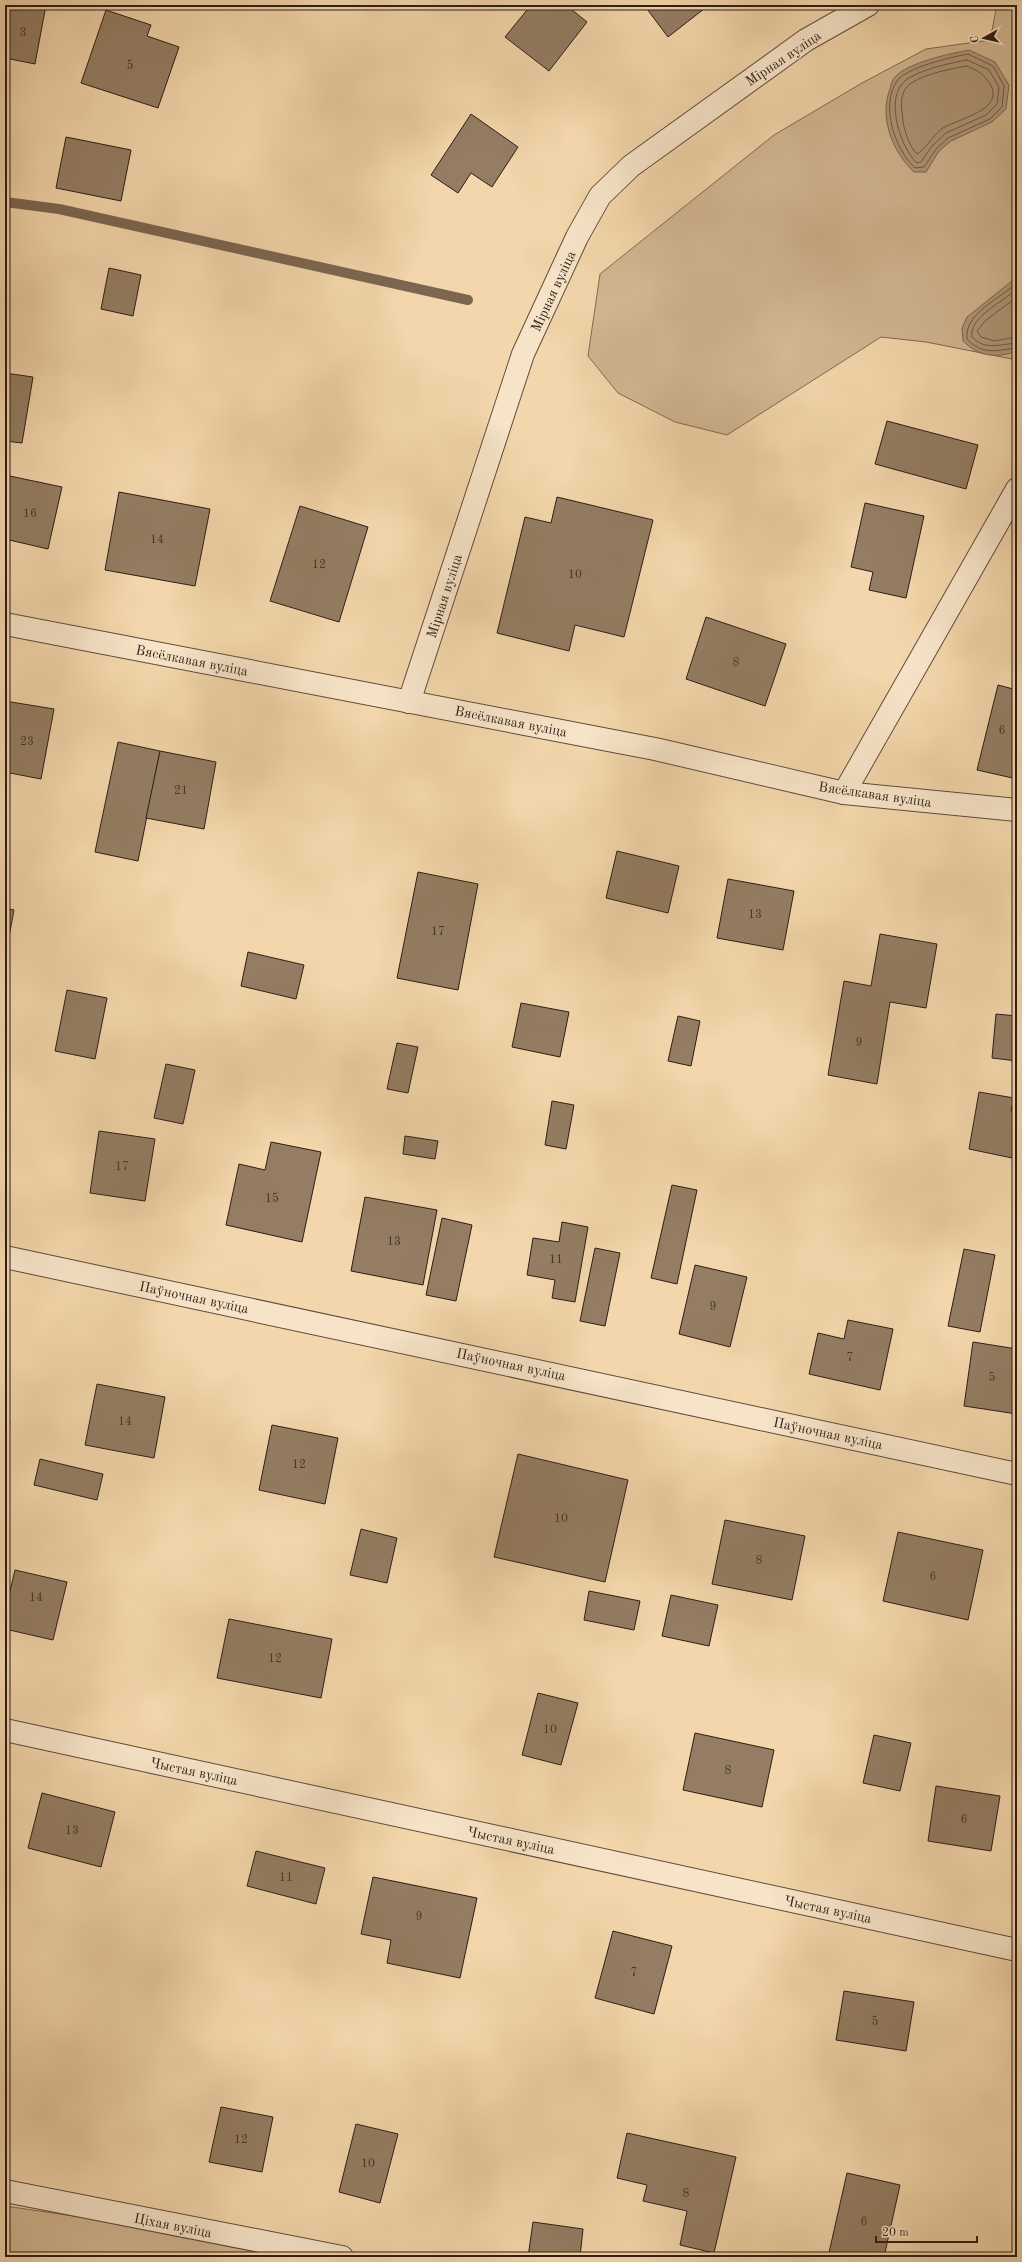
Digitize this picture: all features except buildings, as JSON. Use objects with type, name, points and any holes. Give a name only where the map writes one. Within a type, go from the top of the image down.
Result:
[{"type":"street","name":"Мірная вуліца","points":[[409,702],[523,354],[577,237],[600,196],[631,166],[806,40],[868,5]]},
{"type":"street","points":[[844,793],[1017,489]]},
{"type":"street","name":"Вясёлкавая вуліца","points":[[5,624],[655,749],[844,793],[1017,810]]},
{"type":"street","name":"Паўночная вуліца","points":[[5,1257],[1017,1474]]},
{"type":"street","name":"Чыстая вуліца","points":[[5,1730],[1017,1950]]},
{"type":"street","name":"Ціхая вуліца","points":[[5,2192],[342,2257]]},
{"type":"shaded area","points":[[997,5],[1017,5],[1017,360],[926,342],[881,337],[727,435],[675,422],[618,393],[588,356],[600,274],[774,135],[862,83],[926,49],[990,40]]},
{"type":"shaded area","points":[[5,2206],[272,2245],[322,2257],[5,2257]]},
{"type":"water","points":[[969,50],[995,62],[1009,85],[1006,109],[992,122],[951,141],[939,151],[926,172],[914,172],[899,154],[887,122],[887,100],[892,81],[901,72],[919,63],[940,56]]},
{"type":"water","points":[[1017,277],[1017,351],[1002,355],[988,355],[975,350],[963,341],[962,328],[967,317]]},
{"type":"waterway","points":[[5,202],[59,209],[468,300]]}]
